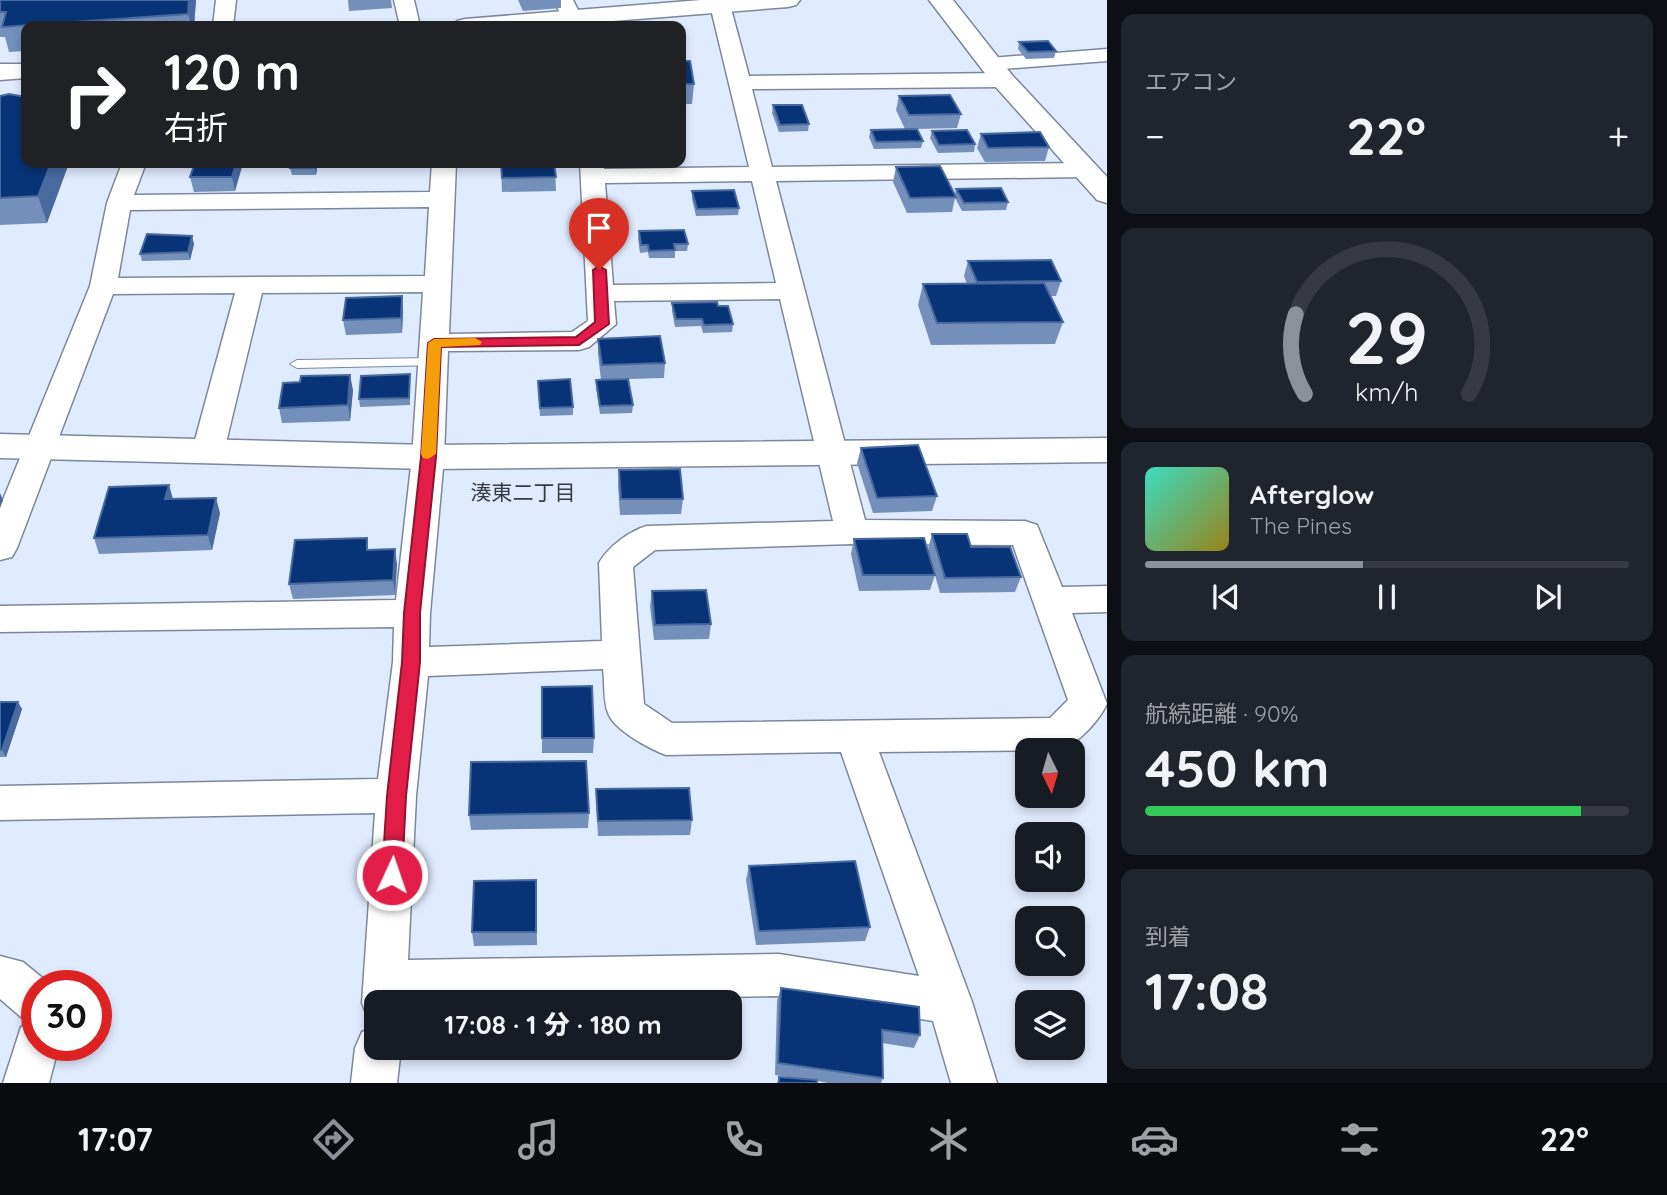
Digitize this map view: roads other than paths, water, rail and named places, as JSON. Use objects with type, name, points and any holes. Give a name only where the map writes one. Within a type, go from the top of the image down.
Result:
[{"type":"street","points":[[224,21],[226,0]]},
{"type":"street","points":[[404,0],[409,21]]},
{"type":"street","points":[[493,21],[567,8],[720,5],[788,0]]},
{"type":"street","points":[[940,0],[997,72],[1107,194]]},
{"type":"street","points":[[720,5],[852,532]]},
{"type":"street","points":[[741,83],[997,72],[1107,55]]},
{"type":"street","points":[[0,72],[21,71]]},
{"type":"street","points":[[0,548],[103,286],[119,203],[132,168]]},
{"type":"street","points":[[386,990],[396,796],[411,662],[412,613],[428,457],[444,168]]},
{"type":"street","points":[[434,352],[579,341],[602,324],[593,169],[764,175],[1084,170]]},
{"type":"street","points":[[119,203],[442,199]]},
{"type":"street","points":[[103,286],[438,284]]},
{"type":"street","points":[[208,451],[251,285]]},
{"type":"street","points":[[601,293],[790,291]]},
{"type":"street","points":[[0,446],[428,457],[1107,450]]},
{"type":"street","points":[[852,532],[1025,533],[1088,704],[1059,734],[855,738],[666,739],[626,712],[620,654],[616,563],[647,538],[852,532]]},
{"type":"street","points":[[1050,600],[1107,599]]},
{"type":"street","points":[[0,619],[412,613]]},
{"type":"street","points":[[411,662],[620,654]]},
{"type":"street","points":[[855,738],[950,1002],[974,1083]]},
{"type":"street","points":[[0,803],[396,796]]},
{"type":"street","points":[[432,990],[779,975],[950,1002]]},
{"type":"street","points":[[0,977],[7,977],[21,989]]},
{"type":"street","points":[[374,1083],[377,1060]]},
{"type":"street","points":[[26,1083],[32,1061]]},
{"type":"lane","points":[[297,364],[434,352]]},
{"type":"district","name":"湊東二丁目","points":[[523,493]]}]
